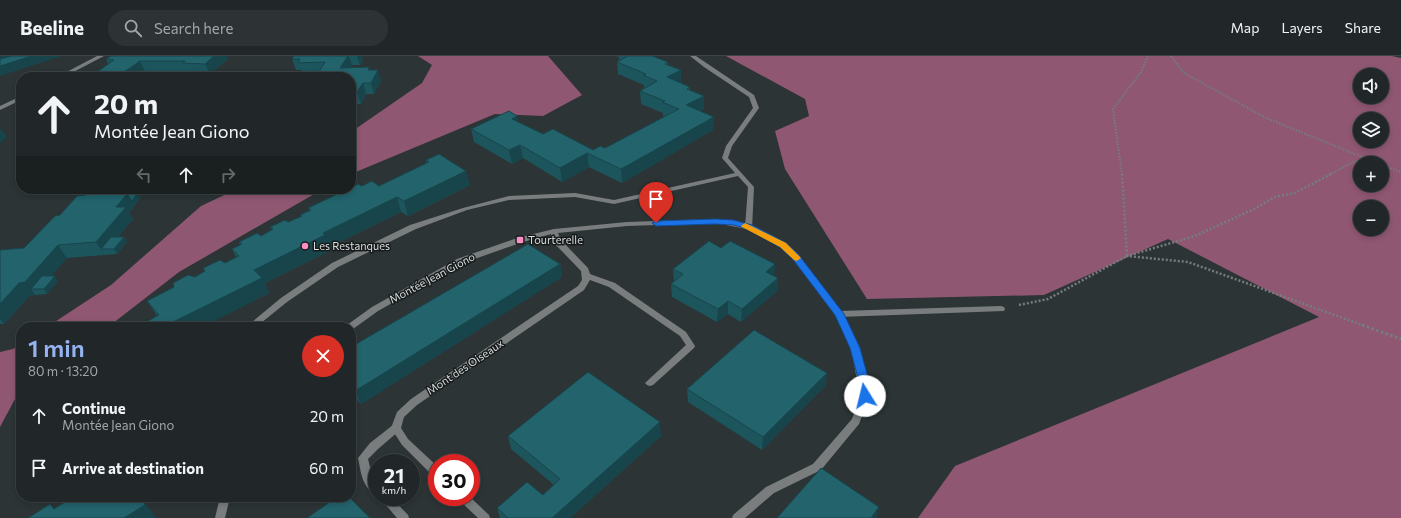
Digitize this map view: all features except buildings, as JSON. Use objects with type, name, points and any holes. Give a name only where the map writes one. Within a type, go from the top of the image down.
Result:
[{"type":"street","points":[[70,72],[101,56]]},
{"type":"street","points":[[693,56],[752,96],[756,108],[729,146],[725,158],[751,187],[749,226]]},
{"type":"street","points":[[0,108],[16,100]]},
{"type":"street","points":[[256,322],[284,300],[335,265],[413,227],[465,209],[508,198],[575,195],[614,202],[739,174]]},
{"type":"street","name":"Montée Jean Giono","points":[[356,323],[398,295],[460,261],[520,240],[554,232],[627,224],[715,221],[749,226],[783,245],[795,256],[839,314]]},
{"type":"street","points":[[554,232],[556,242],[585,270],[587,276],[612,285],[683,334],[691,346],[650,383]]},
{"type":"street","name":"Mont des Oiseaux","points":[[396,428],[400,415],[414,402],[581,288],[586,282],[587,276]]},
{"type":"street","points":[[737,518],[770,490],[817,467],[856,421],[865,396],[862,374],[855,348],[839,314],[1001,308]]},
{"type":"street","points":[[368,481],[363,458],[374,446],[396,428],[405,442],[428,464]]},
{"type":"street","points":[[220,518],[224,502]]},
{"type":"street","points":[[393,506],[404,518]]},
{"type":"street","points":[[472,506],[485,518]]},
{"type":"path","points":[[1127,256],[1122,177],[1113,108],[1141,72],[1148,56]]},
{"type":"path","points":[[1171,56],[1184,73],[1266,118],[1361,156]]},
{"type":"path","points":[[1001,308],[1048,299],[1127,256],[1195,236],[1254,209],[1275,197],[1295,193],[1353,162]]},
{"type":"path","points":[[1389,168],[1401,172]]},
{"type":"path","points":[[1127,256],[1188,262],[1401,339]]},
{"type":"shaded area","points":[[418,56],[548,56],[582,95],[543,116],[495,114],[356,172],[356,129],[422,83],[432,65]]},
{"type":"shaded area","points":[[726,56],[1392,56],[1401,58],[1401,518],[918,518],[955,466],[1319,317],[1168,239],[1044,295],[867,299],[785,169],[775,131],[809,116],[805,99]]},
{"type":"shaded area","points":[[226,194],[314,194],[179,272],[114,322],[55,322],[111,285],[201,206]]},
{"type":"shaded area","points":[[16,347],[16,398],[0,427],[0,352]]},
{"type":"slow traffic","points":[[745,226],[749,226],[783,245],[797,258]]},
{"type":"place","name":"Tourterelle","points":[[520,240]]},
{"type":"place","name":"Les Restanques","points":[[305,246]]},
{"type":"route","points":[[656,223],[715,221],[733,223],[749,226],[783,245],[795,256],[839,314],[855,348],[862,374],[865,396]]}]
